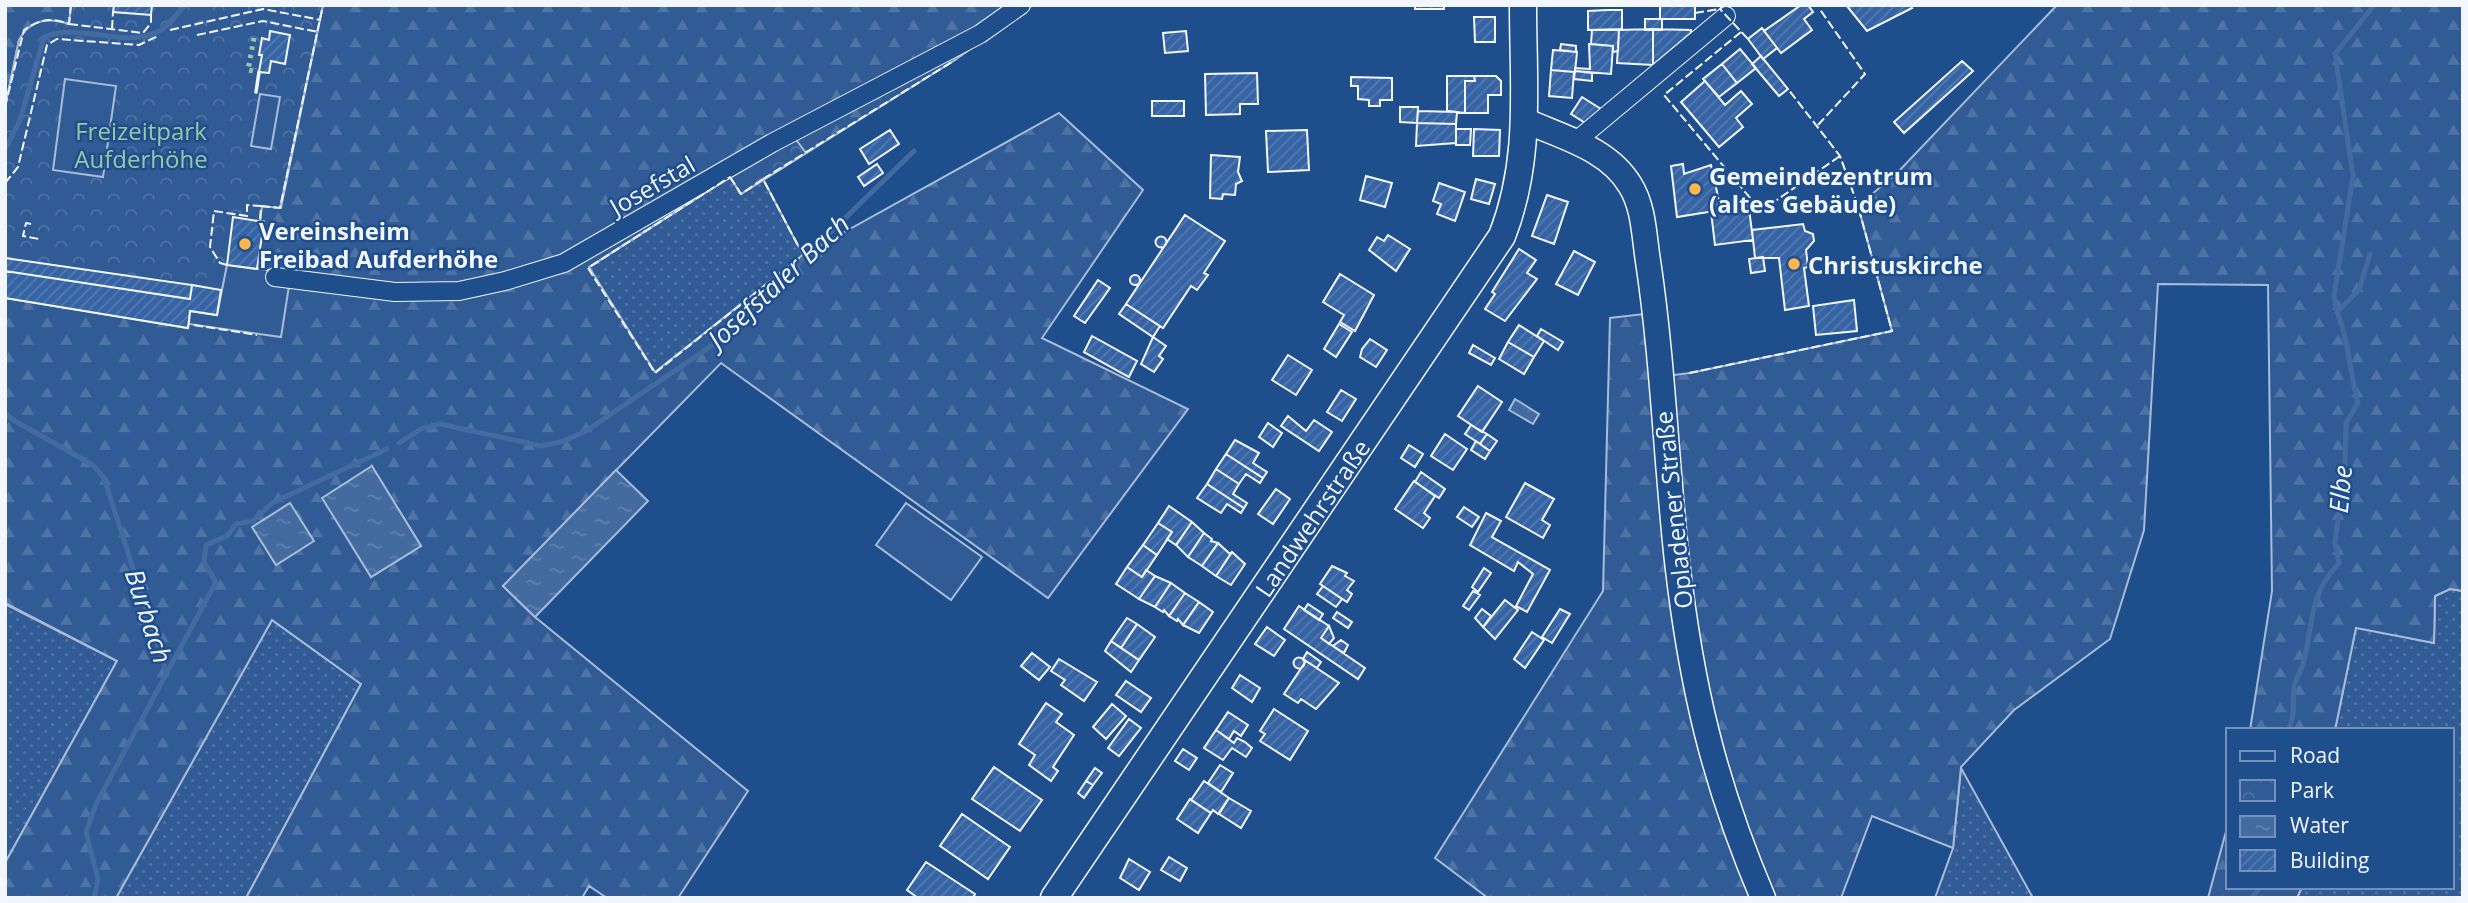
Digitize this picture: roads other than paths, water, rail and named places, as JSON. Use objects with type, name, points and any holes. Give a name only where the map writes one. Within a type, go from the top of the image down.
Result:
[{"type":"main road","name":"Landwehrstraße","points":[[1054,898],[1502,236],[1520,179],[1524,120],[1523,5]]},
{"type":"main road","name":"Opladener Straße","points":[[1524,120],[1575,142],[1615,165],[1632,186],[1639,202],[1656,313],[1677,561],[1693,681],[1728,810],[1763,898]]},
{"type":"street","name":"Josefstal","points":[[275,277],[395,292],[459,290],[505,281],[564,263],[772,143],[981,34],[1021,5]]},
{"type":"street","points":[[1575,142],[1727,16]]},
{"type":"water","points":[[1515,399],[1539,414],[1533,424],[1509,410]]},
{"type":"water","points":[[372,466],[421,546],[371,577],[322,498]]},
{"type":"water","points":[[616,470],[648,501],[535,617],[503,586]]},
{"type":"water","points":[[290,503],[314,541],[276,565],[252,527]]},
{"type":"waterway","name":"Burbach","points":[[5,150],[20,120],[44,37],[72,32],[130,38],[144,36],[165,27],[185,5]]},
{"type":"waterway","points":[[2337,312],[2334,296],[2353,176],[2335,54],[2374,5]]},
{"type":"waterway","name":"Josefstaler Bach","points":[[399,443],[421,429],[440,424],[541,446],[561,442],[586,431],[720,340],[914,151]]},
{"type":"waterway","name":"Elbe","points":[[2289,728],[2293,714],[2294,687],[2304,660],[2317,598],[2339,563],[2335,542],[2345,466],[2346,423],[2358,403],[2337,312],[2359,290],[2370,254]]},
{"type":"waterway","name":"Burbach","points":[[5,413],[93,465],[104,478],[167,674]]},
{"type":"waterway","name":"Josefstaler Bach","points":[[94,898],[98,879],[86,832],[96,804],[216,582],[204,562],[206,545],[227,536],[236,524],[253,521],[272,503],[387,449]]},
{"type":"waterway","name":"Elbe","points":[[2252,898],[2259,889]]},
{"type":"place","name":"Gemeindezentrum (altes Gebäude)","points":[[1695,189]]},
{"type":"place","name":"Vereinsheim Freibad Aufderhöhe","points":[[245,244]]},
{"type":"place","name":"Christuskirche","points":[[1794,264]]},
{"type":"park label","name":"Freizeitpark Aufderhöhe","points":[[141,144]]}]
